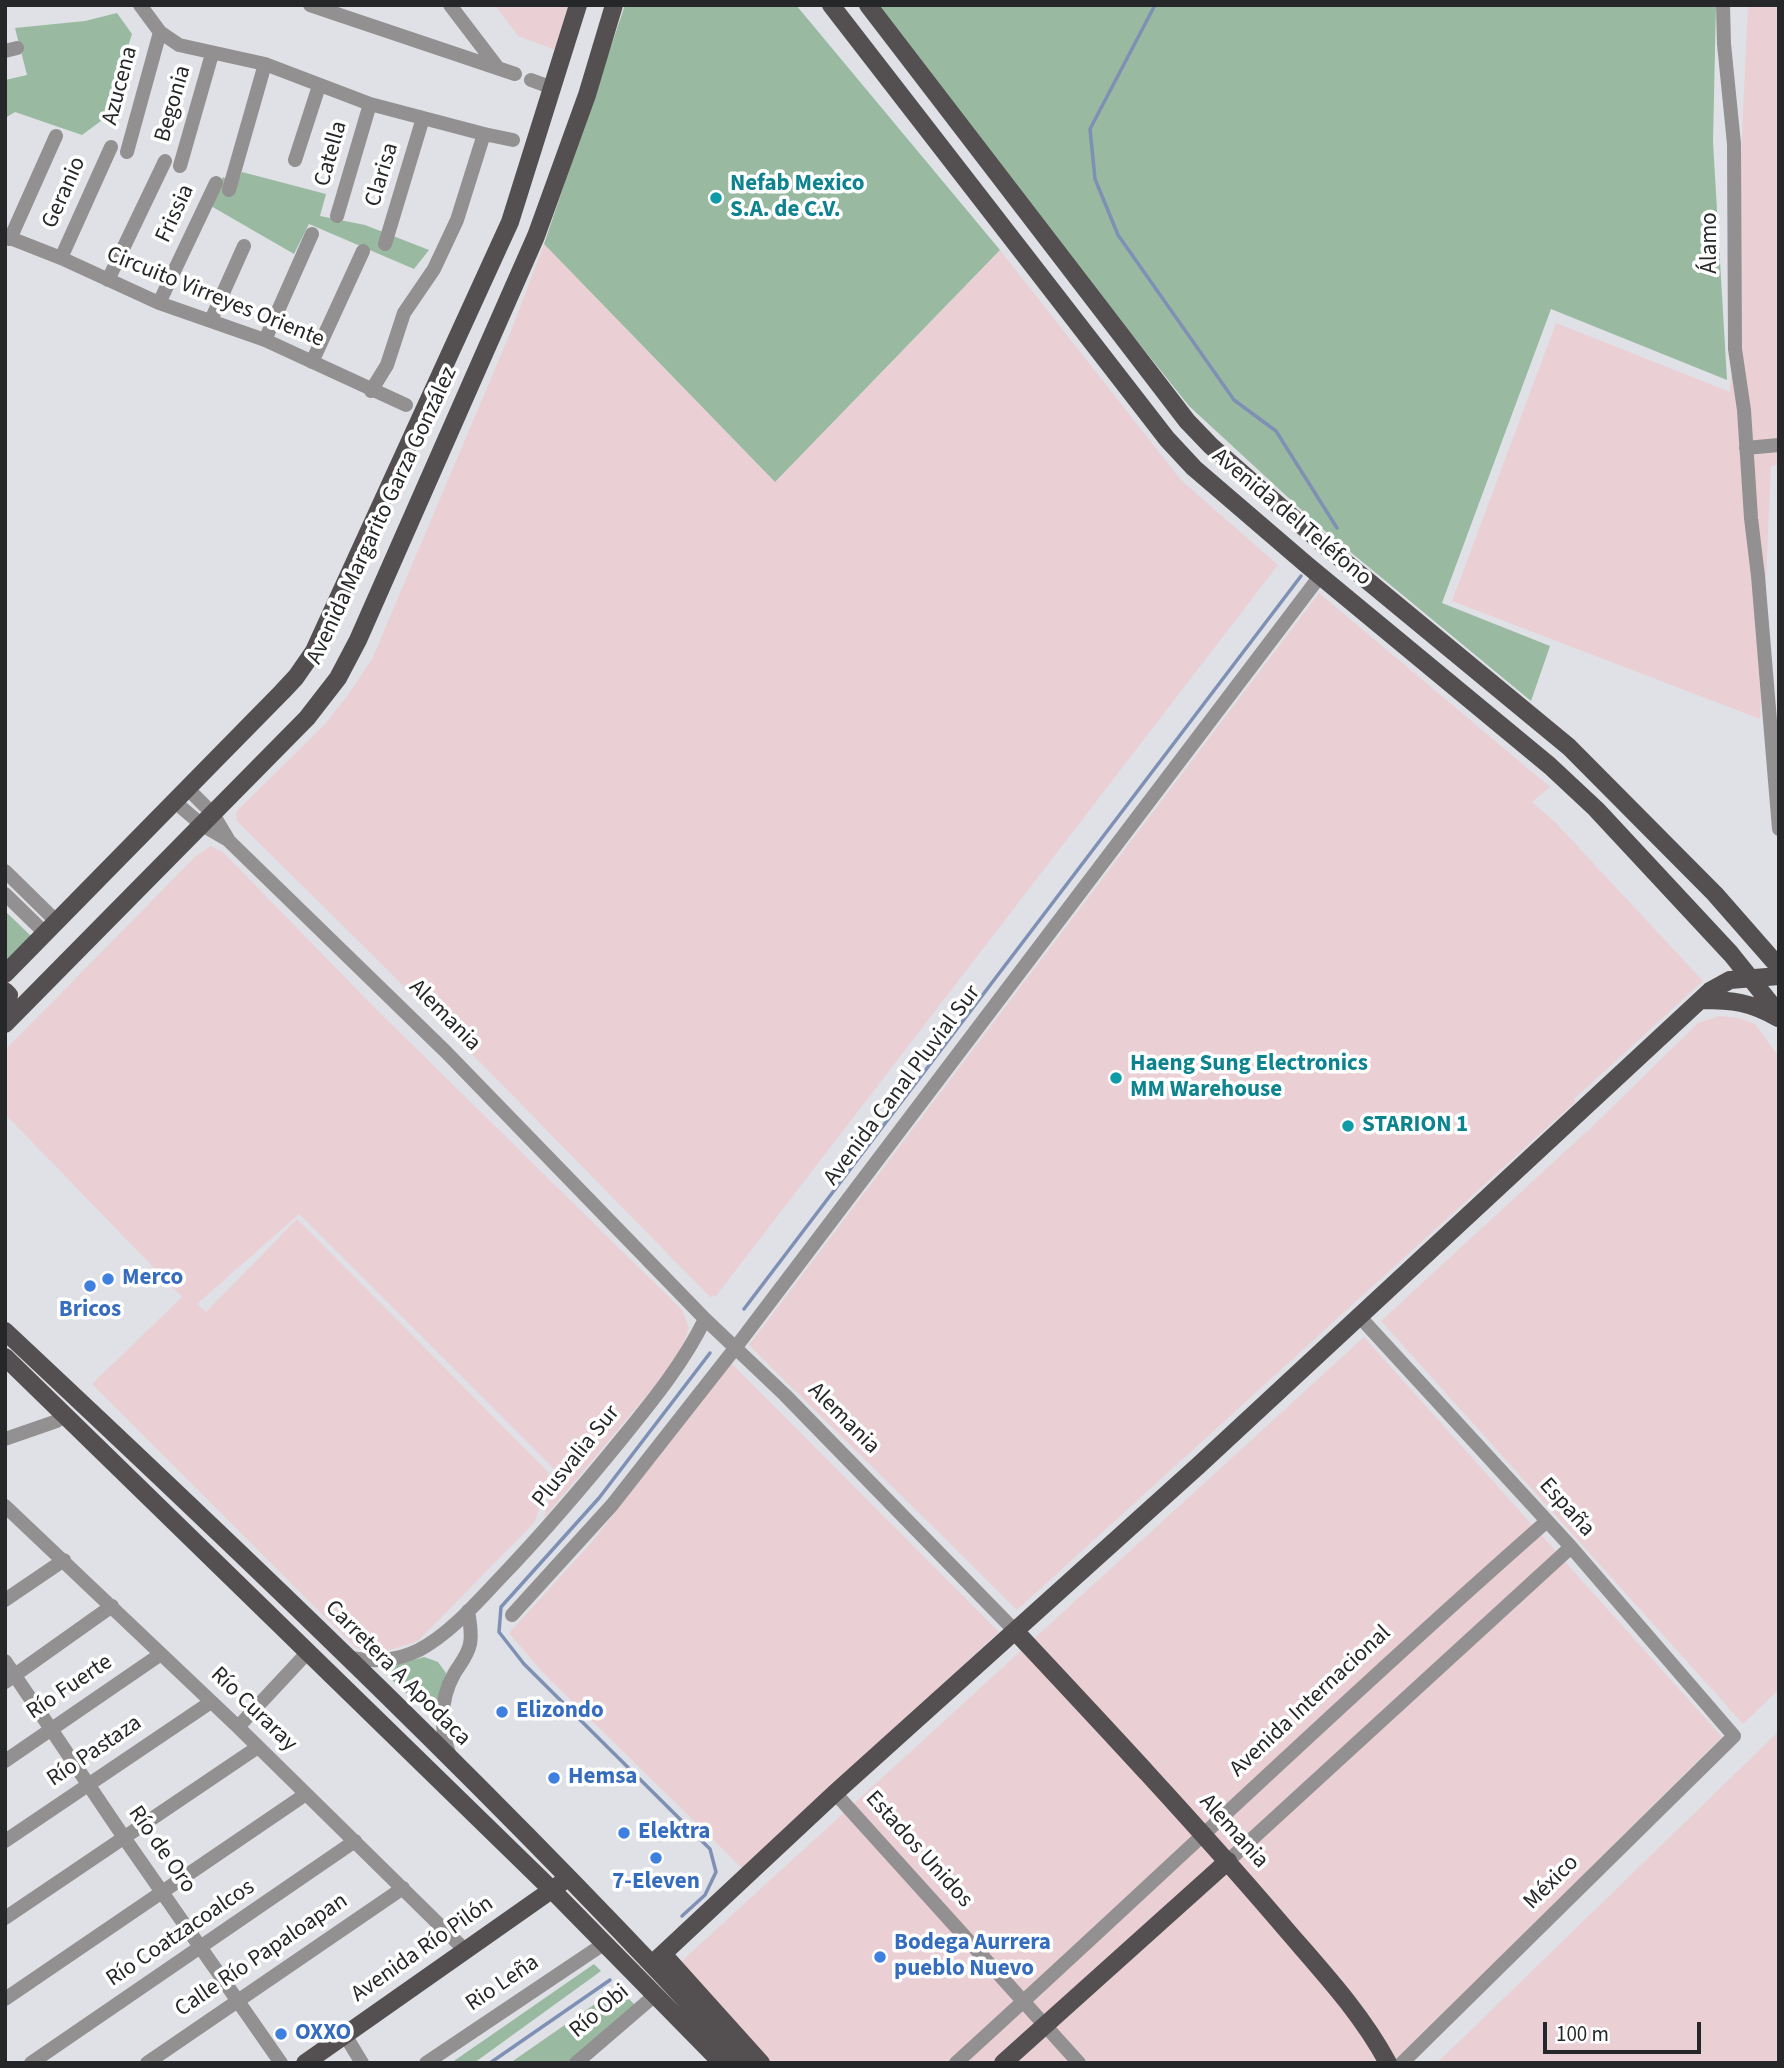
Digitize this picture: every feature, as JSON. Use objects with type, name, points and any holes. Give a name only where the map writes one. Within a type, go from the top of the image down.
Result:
[{"type":"main road","name":"Avenida Margarito Garza González","points":[[5,974],[296,677],[314,651],[510,222],[578,5]]},
{"type":"main road","name":"Avenida Margarito Garza González","points":[[5,1024],[316,708],[338,678],[358,640],[536,236],[587,95],[614,5]]},
{"type":"main road","name":"Avenida del Teléfono","points":[[831,5],[1167,439],[1194,468],[1550,766],[1596,809],[1694,913],[1751,978],[1779,1016]]},
{"type":"main road","name":"Avenida del Teléfono","points":[[868,5],[1187,421],[1211,446],[1323,544],[1569,747],[1715,894],[1779,967]]},
{"type":"main road","points":[[1314,571],[1323,544]]},
{"type":"main road","points":[[761,2063],[657,1959],[1701,1000],[1720,984],[1779,976]]},
{"type":"main road","points":[[5,991],[9,995],[5,1009]]},
{"type":"main road","points":[[1701,1000],[1753,1004],[1779,1016]]},
{"type":"main road","name":"Carretera A Apodaca","points":[[5,1331],[347,1657],[568,1877],[657,1959],[744,2063]]},
{"type":"main road","name":"Carretera A Apodaca","points":[[5,1357],[304,1656],[605,1943],[722,2063]]},
{"type":"main road","points":[[5,1373],[304,1656]]},
{"type":"main road","name":"Alemania","points":[[1016,1632],[1228,1861],[1347,2001],[1371,2033],[1388,2063]]},
{"type":"main road","points":[[1003,2063],[1228,1861]]},
{"type":"main road","name":"Avenida Río Pilón","points":[[305,2063],[552,1891],[568,1877]]},
{"type":"main road","points":[[694,2036],[712,2063]]},
{"type":"street","points":[[140,5],[160,32],[179,44],[212,54],[236,56],[265,64],[370,104],[513,140]]},
{"type":"street","points":[[310,5],[515,74]]},
{"type":"street","points":[[450,5],[498,68]]},
{"type":"street","name":"Álamo","points":[[1723,5],[1734,144],[1735,349],[1744,410],[1779,829]]},
{"type":"street","name":"Azucena","points":[[127,152],[160,32]]},
{"type":"street","name":"Begonia","points":[[180,166],[212,54]]},
{"type":"street","points":[[229,190],[265,64]]},
{"type":"street","points":[[531,80],[553,88]]},
{"type":"street","points":[[295,160],[319,86]]},
{"type":"street","name":"Catella","points":[[337,216],[370,104]]},
{"type":"street","name":"Clarisa","points":[[385,244],[424,118]]},
{"type":"street","points":[[372,391],[387,365],[404,313],[446,246],[484,134]]},
{"type":"street","points":[[8,237],[56,136]]},
{"type":"street","name":"Geranio","points":[[61,258],[111,147]]},
{"type":"street","points":[[108,280],[165,161]]},
{"type":"street","name":"Frissia","points":[[159,303],[216,183]]},
{"type":"street","points":[[265,340],[312,234]]},
{"type":"street","name":"Circuito Virreyes Oriente","points":[[8,237],[159,303],[265,340],[406,405]]},
{"type":"street","points":[[211,320],[244,246]]},
{"type":"street","points":[[312,362],[363,251]]},
{"type":"street","points":[[1746,448],[1779,445]]},
{"type":"street","name":"Avenida Canal Pluvial Sur","points":[[512,1615],[612,1505],[736,1347],[1314,571]]},
{"type":"street","name":"Alemania","points":[[182,796],[446,1052],[705,1319],[736,1347],[1016,1632]]},
{"type":"street","points":[[5,871],[50,927]]},
{"type":"street","points":[[5,894],[50,927]]},
{"type":"street","name":"España","points":[[1359,1316],[1571,1547],[1734,1736]]},
{"type":"street","name":"Plusvalia Sur","points":[[347,1657],[368,1662],[401,1658],[432,1642],[468,1611],[552,1524],[600,1466],[663,1388],[694,1342],[705,1319]]},
{"type":"street","points":[[5,1438],[57,1421]]},
{"type":"street","name":"Río Curaray","points":[[9,1515],[64,1560],[465,1950]]},
{"type":"street","name":"Avenida Internacional","points":[[956,2063],[1400,1651],[1547,1521]]},
{"type":"street","points":[[1228,1861],[1571,1547]]},
{"type":"street","points":[[5,1601],[64,1560]]},
{"type":"street","points":[[10,1679],[112,1606]]},
{"type":"street","points":[[452,1762],[446,1746],[442,1710],[453,1676],[469,1651],[471,1642],[468,1611]]},
{"type":"street","name":"Río Fuerte","points":[[5,1761],[161,1654]]},
{"type":"street","points":[[238,1727],[304,1656]]},
{"type":"street","name":"Río de Oro","points":[[5,1661],[10,1679],[51,1729],[281,2063]]},
{"type":"street","name":"Río Pastaza","points":[[5,1841],[211,1702]]},
{"type":"street","name":"México","points":[[1402,2063],[1734,1736]]},
{"type":"street","points":[[5,1918],[258,1748]]},
{"type":"street","name":"Estados Unidos","points":[[835,1793],[1079,2063]]},
{"type":"street","points":[[5,1999],[306,1794]]},
{"type":"street","name":"Río Coatzacoalcos","points":[[31,2063],[355,1841]]},
{"type":"street","name":"Calle Río Papaloapan","points":[[147,2063],[403,1888]]},
{"type":"street","name":"Rio Leña","points":[[426,2063],[605,1943]]},
{"type":"street","name":"Río Obi","points":[[581,2061],[654,1996]]},
{"type":"street","points":[[345,2035],[362,2063]]},
{"type":"shaded area","points":[[495,5],[568,5],[555,50],[518,36]]},
{"type":"shaded area","points":[[1748,5],[1779,5],[1779,465],[1771,466],[1760,719],[1452,601],[1556,323],[1730,392]]},
{"type":"shaded area","points":[[544,244],[775,482],[1000,250],[1181,480],[1278,565],[716,1296],[710,1297],[467,1049],[237,821],[236,812],[324,725],[372,659],[509,336]]},
{"type":"shaded area","points":[[1319,593],[1550,787],[1532,802],[1555,822],[1703,981],[1574,1099],[1575,1102],[1017,1610],[749,1345]]},
{"type":"shaded area","points":[[211,846],[224,853],[372,1005],[682,1310],[689,1328],[678,1358],[544,1518],[556,1471],[299,1214],[197,1304],[206,1312],[297,1219],[549,1473],[535,1522],[418,1641],[387,1651],[356,1648],[92,1384],[182,1297],[5,1114],[5,1050],[196,856]]},
{"type":"shaded area","points":[[1719,1016],[1739,1018],[1755,1024],[1779,1057],[1779,1689],[1743,1724],[1381,1321],[1598,1121],[1698,1023]]},
{"type":"shaded area","points":[[1364,1337],[1722,1737],[1393,2063],[761,2063],[674,1968]]},
{"type":"shaded area","points":[[731,1363],[999,1632],[742,1868],[543,1673],[509,1633],[592,1542]]},
{"type":"shaded area","points":[[1779,1731],[1779,2063],[1437,2063]]},
{"type":"green space","points":[[625,5],[796,5],[1000,250],[775,482],[544,244]]},
{"type":"green space","points":[[875,5],[1716,5],[1713,142],[1727,380],[1551,309],[1442,603],[1550,646],[1531,701],[1319,526],[1189,406],[1021,196]]},
{"type":"green space","points":[[117,13],[132,34],[105,118],[82,135],[15,112],[5,118],[5,80],[27,75],[15,28],[85,21]]},
{"type":"green space","points":[[242,172],[326,194],[320,216],[365,225],[429,250],[414,269],[309,224],[294,254],[211,206],[223,177],[236,185]]},
{"type":"green space","points":[[5,911],[31,936],[5,962]]},
{"type":"green space","points":[[424,1657],[438,1662],[446,1673],[437,1721],[380,1669]]},
{"type":"green space","points":[[594,1964],[601,1971],[474,2063],[451,2063]]},
{"type":"green space","points":[[618,1988],[637,2007],[567,2063],[510,2063]]},
{"type":"waterway","points":[[1155,5],[1090,129],[1095,179],[1118,235],[1234,400],[1276,431],[1337,528]]},
{"type":"waterway","points":[[744,1309],[1301,576]]},
{"type":"waterway","points":[[682,1916],[705,1895],[716,1872],[710,1849],[524,1664],[499,1632],[501,1607],[599,1498],[710,1353]]},
{"type":"waterway","points":[[490,2063],[610,1980]]},
{"type":"place","name":"Nefab Mexico S.A. de C.V.","points":[[716,198]]},
{"type":"place","name":"Haeng Sung Electronics MM Warehouse","points":[[1116,1078]]},
{"type":"place","name":"STARION 1","points":[[1348,1126]]},
{"type":"place","name":"Merco","points":[[108,1279]]},
{"type":"place","name":"Bricos","points":[[90,1286]]},
{"type":"place","name":"Elizondo","points":[[502,1712]]},
{"type":"place","name":"Hemsa","points":[[554,1778]]},
{"type":"place","name":"Elektra","points":[[624,1833]]},
{"type":"place","name":"7-Eleven","points":[[656,1858]]},
{"type":"place","name":"Bodega Aurrera pueblo Nuevo","points":[[880,1957]]},
{"type":"place","name":"OXXO","points":[[281,2034]]}]
